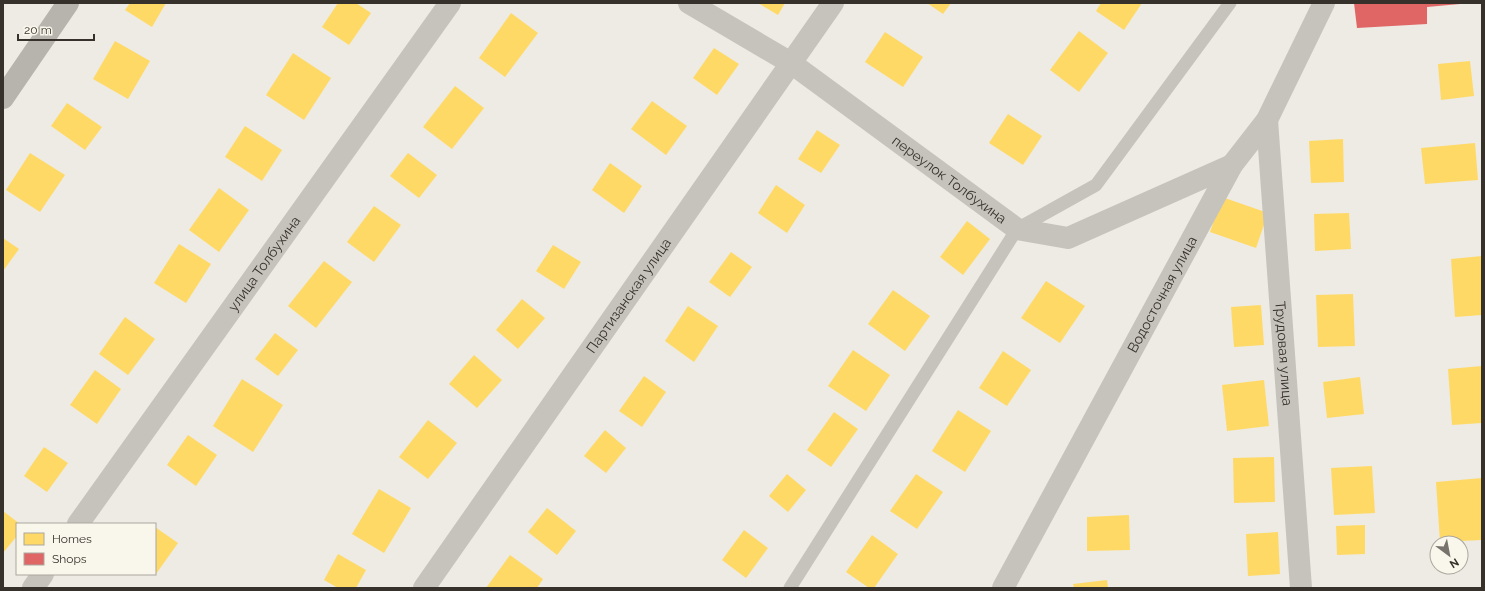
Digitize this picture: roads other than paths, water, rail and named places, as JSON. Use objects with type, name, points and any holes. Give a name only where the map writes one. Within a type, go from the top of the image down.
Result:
[{"type":"street","points":[[3,98],[68,3]]},
{"type":"street","name":"улица Толбухина","points":[[79,523],[450,3]]},
{"type":"street","name":"переулок Толбухина","points":[[689,3],[791,63],[1017,229],[1068,238],[1232,165]]},
{"type":"street","name":"Партизанская улица","points":[[424,588],[833,3]]},
{"type":"street","name":"Водосточная улица","points":[[1003,588],[1232,165],[1266,120],[1324,3]]},
{"type":"street","name":"Трудовая улица","points":[[1266,120],[1302,588]]},
{"type":"street","points":[[33,588],[42,575]]},
{"type":"lane","points":[[790,588],[1017,229],[1096,184],[1230,3]]}]
